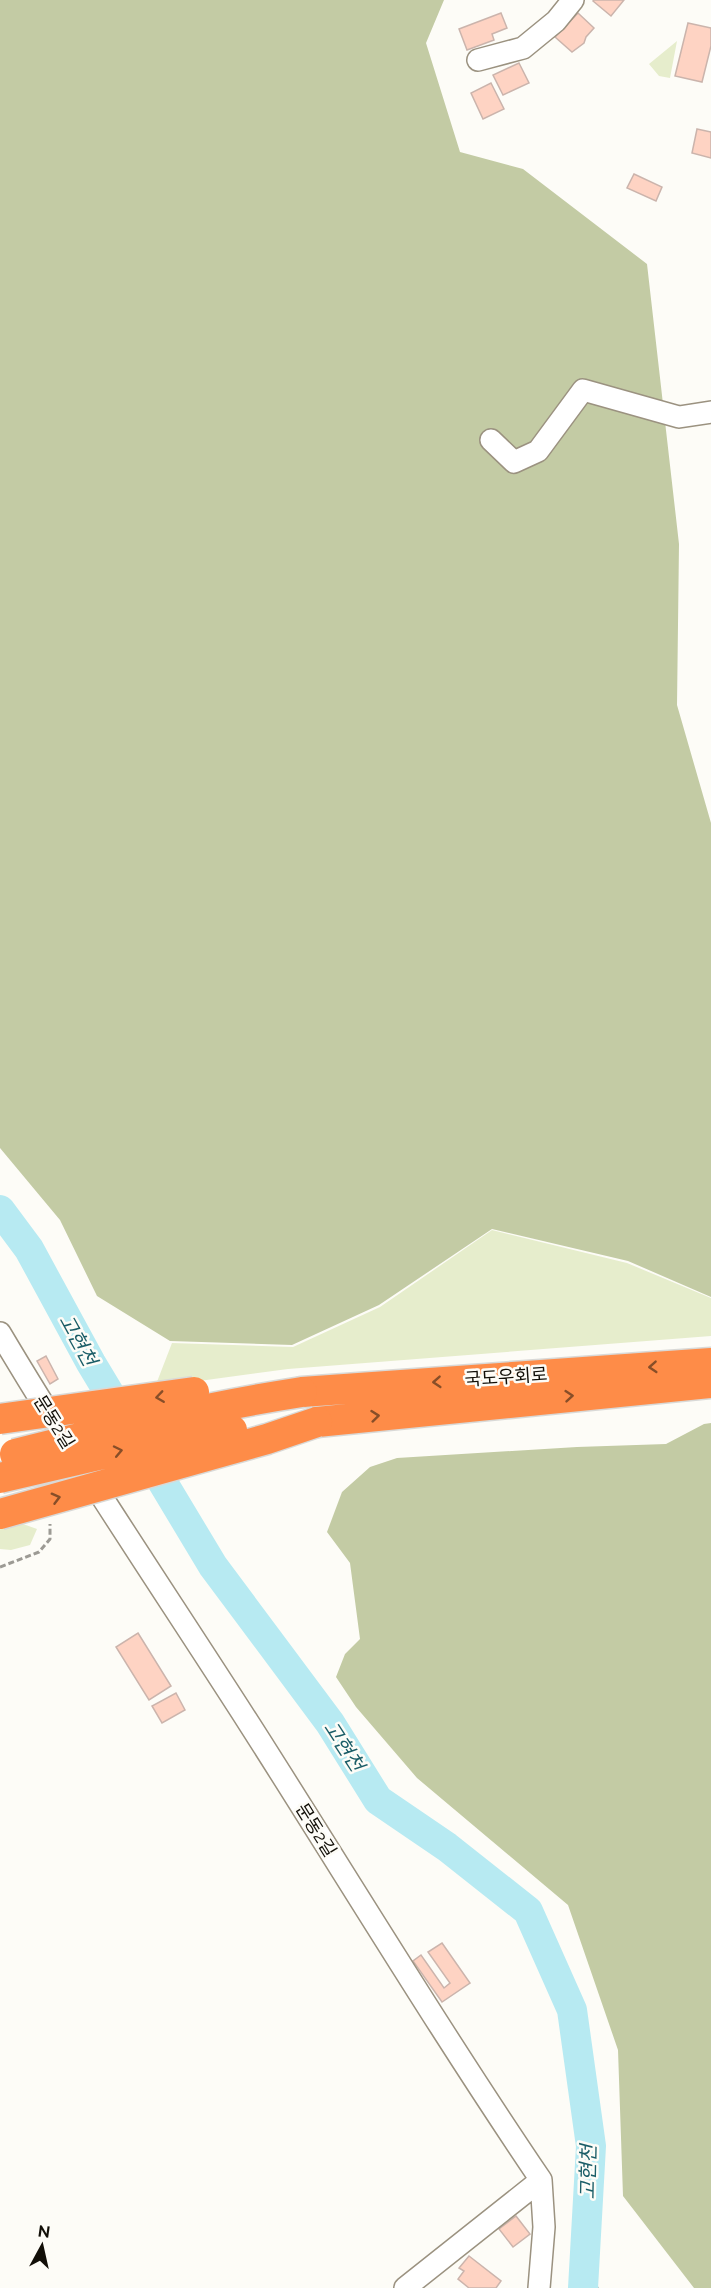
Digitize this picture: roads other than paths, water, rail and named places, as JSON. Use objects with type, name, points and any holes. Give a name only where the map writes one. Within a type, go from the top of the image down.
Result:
[{"type":"highway","name":"국도우회로","points":[[302,1392],[711,1363]]},
{"type":"highway","name":"국도우회로","points":[[317,1422],[711,1383]]},
{"type":"highway","points":[[0,1419],[219,1389],[302,1392]]},
{"type":"highway","points":[[0,1458],[153,1419],[302,1392]]},
{"type":"highway","points":[[0,1478],[125,1449],[249,1427],[317,1422]]},
{"type":"highway","points":[[0,1514],[267,1439],[317,1422]]},
{"type":"street","points":[[478,60],[523,48],[556,21],[573,0]]},
{"type":"street","points":[[491,440],[514,462],[538,451],[584,390],[679,417],[711,412]]},
{"type":"street","name":"문동2길","points":[[0,1333],[119,1525],[250,1724],[468,2072],[541,2180]]},
{"type":"street","points":[[405,2288],[541,2180]]},
{"type":"street","points":[[539,2288],[544,2227],[541,2180]]},
{"type":"waterway","name":"고현천","points":[[0,1210],[29,1249],[91,1363],[213,1566],[330,1723],[378,1800],[447,1847],[528,1911],[572,2010],[591,2146],[583,2288]]},
{"type":"waterway","points":[[585,2267],[596,2288]]}]
